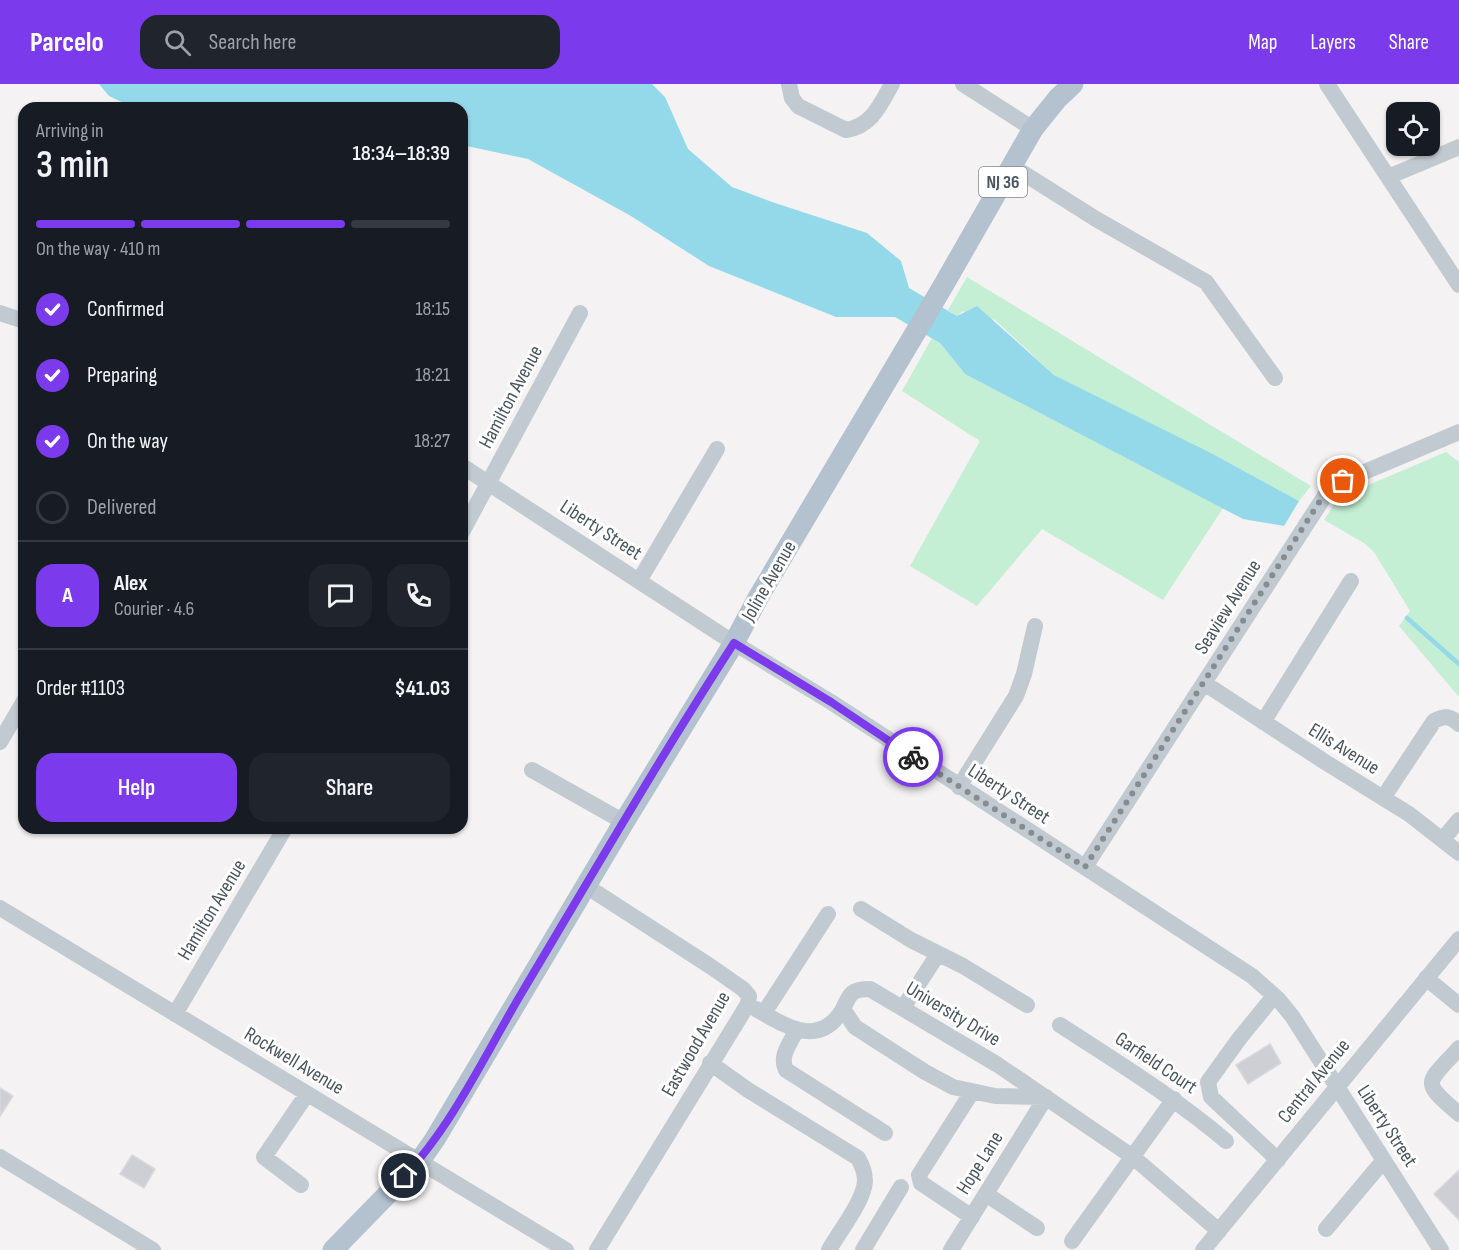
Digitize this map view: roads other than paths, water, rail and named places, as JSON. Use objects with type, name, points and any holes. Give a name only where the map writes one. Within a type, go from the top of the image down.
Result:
[{"type":"main road","name":"Joline Avenue","points":[[333,1250],[418,1162],[455,1108],[624,822],[734,643],[759,596],[1033,129],[1046,111],[1073,84]]},
{"type":"street","points":[[789,84],[792,98],[798,106],[846,130],[865,124],[873,117],[892,84]]},
{"type":"street","points":[[964,84],[1033,129]]},
{"type":"street","points":[[1327,84],[1459,285]]},
{"type":"street","points":[[1388,177],[1459,147]]},
{"type":"street","points":[[1012,166],[1096,219],[1206,282],[1275,378]]},
{"type":"street","points":[[0,313],[18,319]]},
{"type":"street","name":"Hamilton Avenue","points":[[468,521],[580,313]]},
{"type":"street","name":"Seaview Avenue","points":[[1085,867],[1326,494],[1343,481],[1459,432]]},
{"type":"street","points":[[639,581],[717,449]]},
{"type":"street","name":"Liberty Street","points":[[468,470],[734,643],[831,702],[958,787],[1252,976],[1292,1016],[1441,1250]]},
{"type":"street","points":[[1263,722],[1351,581]]},
{"type":"street","points":[[958,787],[1016,696],[1024,674],[1035,626]]},
{"type":"street","name":"Ellis Avenue","points":[[1204,683],[1409,814],[1459,854]]},
{"type":"street","points":[[0,741],[18,711]]},
{"type":"street","points":[[1383,798],[1434,721],[1443,716],[1459,724]]},
{"type":"street","points":[[532,770],[624,822]]},
{"type":"street","points":[[1443,840],[1459,820]]},
{"type":"street","name":"Hamilton Avenue","points":[[175,1014],[281,834]]},
{"type":"street","name":"Eastwood Avenue","points":[[586,886],[743,989],[748,996],[748,1004],[597,1250]]},
{"type":"street","name":"Rockwell Avenue","points":[[0,908],[566,1250]]},
{"type":"street","points":[[861,909],[1027,1005]]},
{"type":"street","points":[[764,1013],[828,914]]},
{"type":"street","name":"Central Avenue","points":[[1203,1250],[1459,939]]},
{"type":"street","points":[[903,1008],[938,954]]},
{"type":"street","points":[[1426,978],[1459,1005]]},
{"type":"street","name":"University Drive","points":[[796,1031],[808,1032],[826,1027],[838,1017],[849,996],[858,989],[870,989],[998,1065],[1132,1156],[1219,1231]]},
{"type":"street","points":[[1274,996],[1239,1039],[1209,1082],[1211,1097],[1278,1160]]},
{"type":"street","points":[[748,1004],[796,1031],[782,1062],[786,1070],[885,1133]]},
{"type":"street","points":[[843,1009],[855,1027],[915,1066],[953,1087],[995,1096],[1046,1097]]},
{"type":"street","name":"Garfield Court","points":[[1060,1025],[1174,1099],[1226,1141]]},
{"type":"street","points":[[1459,1048],[1432,1077],[1430,1085],[1435,1094],[1459,1114]]},
{"type":"street","points":[[710,1063],[748,1090],[858,1158],[863,1168],[864,1187],[829,1250]]},
{"type":"street","points":[[972,1092],[919,1175],[921,1183],[972,1217]]},
{"type":"street","points":[[301,1185],[264,1157],[307,1094]]},
{"type":"street","name":"Hope Lane","points":[[951,1250],[1046,1097]]},
{"type":"street","points":[[1072,1241],[1174,1099]]},
{"type":"street","points":[[0,1157],[153,1250]]},
{"type":"street","points":[[1326,1229],[1384,1160]]},
{"type":"street","points":[[863,1250],[901,1188]]},
{"type":"street","points":[[986,1194],[1037,1228]]},
{"type":"water","points":[[99,84],[652,84],[665,97],[688,149],[732,187],[867,233],[901,261],[909,288],[957,316],[977,306],[1054,375],[1211,453],[1299,501],[1284,526],[1243,519],[965,374],[940,343],[895,317],[836,317],[709,266],[631,216],[528,159],[468,146],[468,102],[122,102],[109,96]]},
{"type":"waterway","points":[[1407,618],[1459,664]]}]
